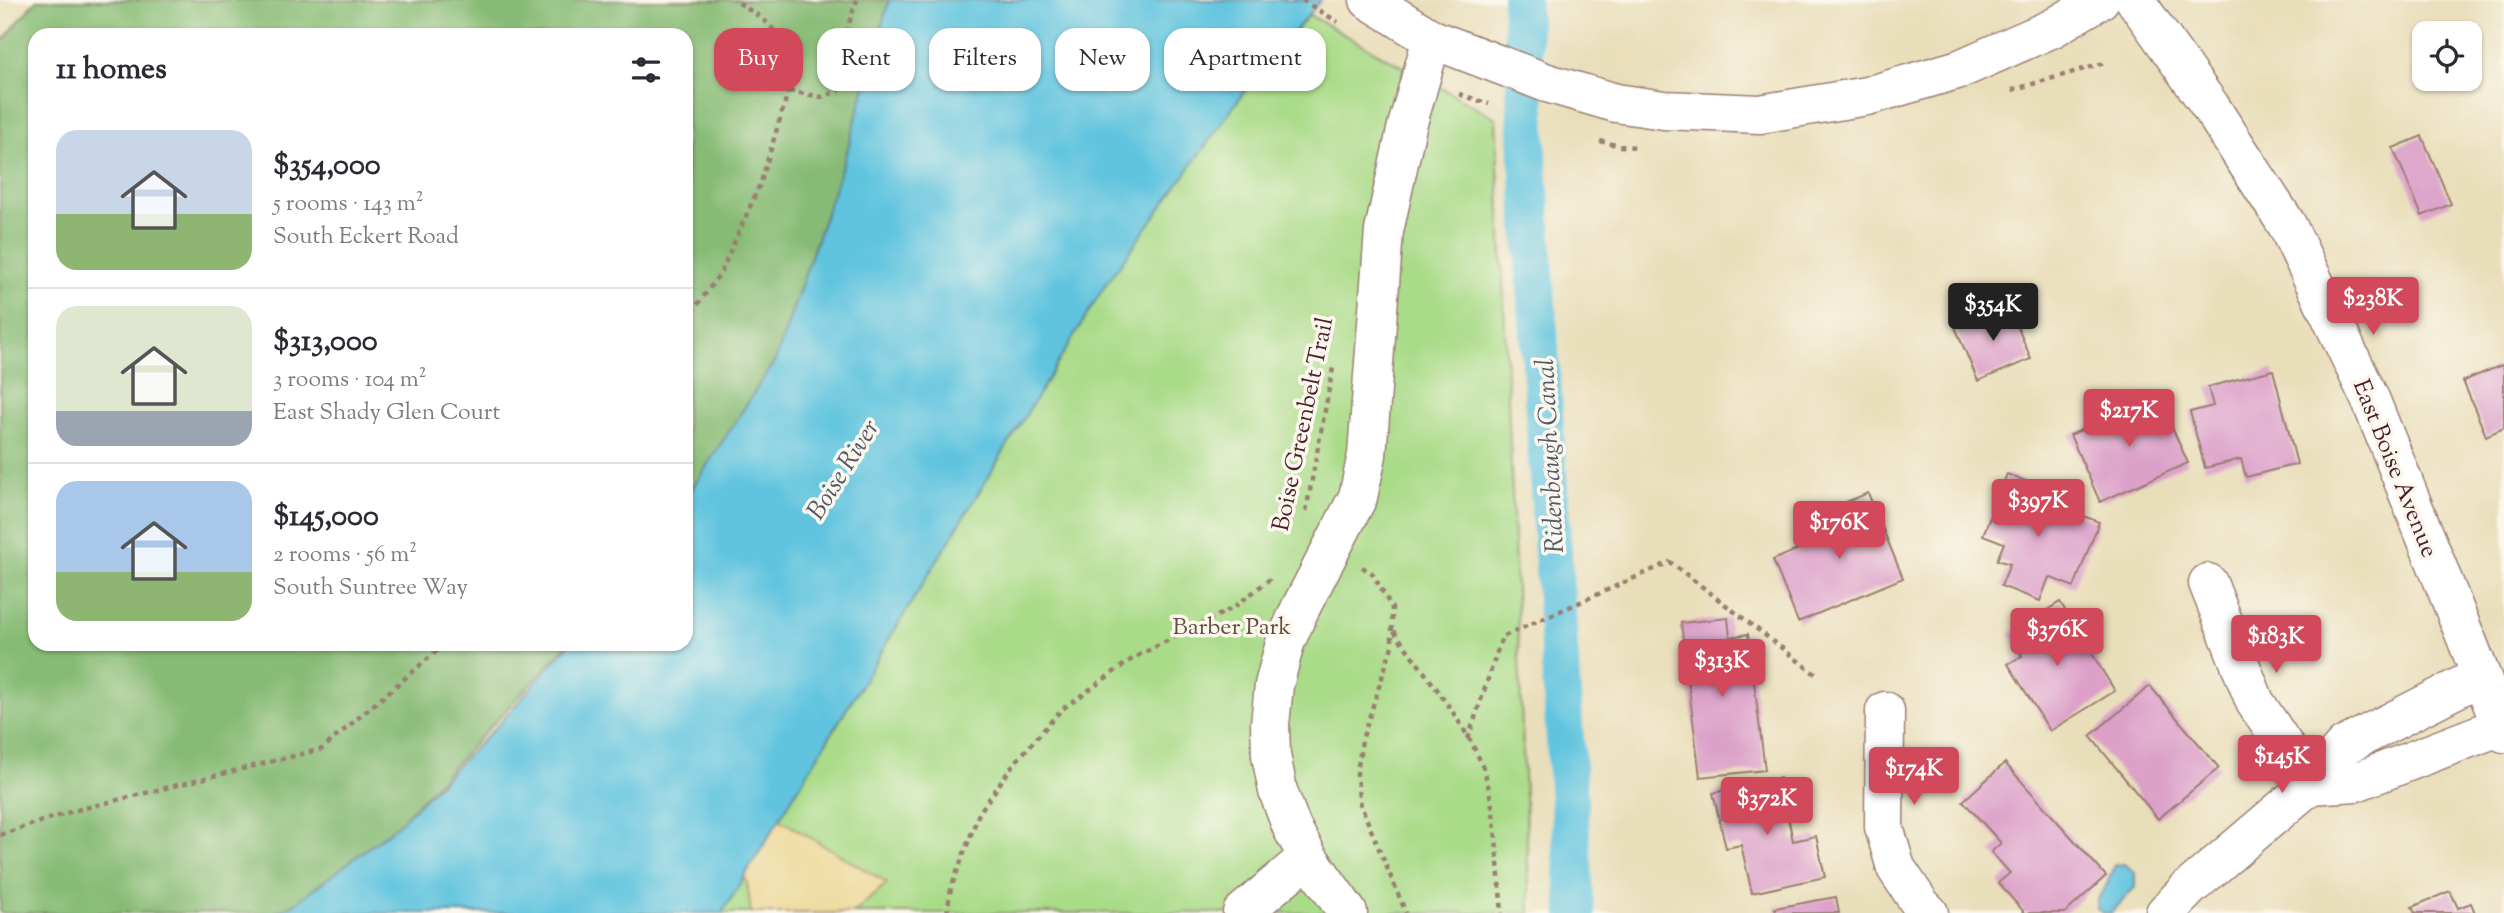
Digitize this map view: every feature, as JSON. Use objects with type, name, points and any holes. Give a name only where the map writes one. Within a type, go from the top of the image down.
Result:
[{"type":"street","points":[[1377,5],[1432,40],[1547,83],[1616,103],[1664,110],[1760,114],[1867,96],[1959,69],[2053,28],[2100,0]]},
{"type":"street","name":"East Boise Avenue","points":[[2135,0],[2210,106],[2287,225],[2371,401],[2502,729]]},
{"type":"street","points":[[1348,913],[1308,857],[1292,828],[1278,791],[1273,767],[1270,724],[1274,685],[1285,643],[1359,497],[1367,455],[1384,231],[1407,126],[1432,40]]},
{"type":"street","points":[[2208,583],[2255,702],[2310,785]]},
{"type":"street","points":[[2165,913],[2189,888],[2310,785],[2344,746],[2481,676]]},
{"type":"street","points":[[1885,711],[1884,827],[1896,868],[1921,905],[1930,913]]},
{"type":"street","points":[[2310,785],[2356,782],[2502,729]]},
{"type":"street","points":[[1242,913],[1308,857]]},
{"type":"path","points":[[734,0],[762,18],[772,28]]},
{"type":"path","points":[[693,311],[721,272],[761,182],[789,91],[822,97],[838,91],[843,80],[844,49],[850,20],[857,0]]},
{"type":"path","points":[[1459,94],[1474,99]]},
{"type":"path","name":"Boise Greenbelt Trail","points":[[1304,523],[1334,362]]},
{"type":"path","points":[[1352,562],[1372,573],[1392,608],[1392,646],[1362,740],[1357,773],[1359,801],[1406,913]]},
{"type":"path","points":[[1468,738],[1502,637],[1670,562],[1818,677]]},
{"type":"path","points":[[947,913],[954,878],[979,813],[1013,765],[1062,710],[1135,657],[1233,608],[1269,581],[1277,570]]},
{"type":"path","points":[[1392,629],[1476,751],[1488,784],[1502,913]]},
{"type":"path","points":[[0,835],[73,811],[322,749],[437,651]]},
{"type":"green space","points":[[36,0],[889,0],[881,28],[817,28],[817,91],[864,91],[847,152],[776,359],[693,487],[693,28],[28,28],[28,651],[561,651],[399,824],[293,905],[273,913],[0,913],[0,44]]},
{"type":"green space","name":"Barber Park","points":[[1309,15],[1496,118],[1530,913],[722,913],[1104,286],[1244,92],[1326,91],[1326,28],[1298,28]]},
{"type":"sand","points":[[779,819],[887,883],[854,913],[751,913],[744,877]]},
{"type":"water","name":"Boise River","points":[[889,0],[1321,0],[1298,28],[1164,28],[1164,91],[1245,91],[1104,287],[722,913],[273,913],[293,905],[399,824],[498,725],[564,651],[693,651],[693,487],[776,359],[847,152],[864,91],[915,91],[915,28],[881,28]]},
{"type":"water","points":[[2125,864],[2135,873],[2135,887],[2111,913],[2103,913],[2097,909],[2096,901],[2115,865]]},
{"type":"building","points":[[2422,136],[2451,204],[2422,216],[2393,148]]},
{"type":"building","points":[[2008,304],[2031,359],[1978,381],[1955,327]]},
{"type":"building","points":[[2502,365],[2504,428],[2486,436],[2463,381]]},
{"type":"building","points":[[2273,370],[2297,464],[2246,477],[2241,459],[2205,468],[2190,412],[2213,406],[2208,387]]},
{"type":"building","points":[[2158,396],[2188,463],[2100,502],[2070,435]]},
{"type":"building","points":[[2007,474],[2036,485],[2032,496],[2099,522],[2074,587],[2049,577],[2040,601],[2001,586],[2010,564],[1997,560],[2004,543],[1983,535]]},
{"type":"building","points":[[1868,493],[1903,578],[1798,622],[1773,560],[1829,536],[1819,513]]},
{"type":"building","points":[[2060,602],[2115,691],[2050,731],[2008,664],[2022,656],[2009,634]]},
{"type":"building","points":[[1728,618],[1730,637],[1748,634],[1765,770],[1700,777],[1681,623]]},
{"type":"building","points":[[2150,686],[2219,768],[2158,819],[2090,736]]},
{"type":"building","points":[[2005,763],[2106,876],[2065,913],[2025,913],[1998,883],[2010,873],[1991,852],[2001,843],[1963,801]]},
{"type":"building","points":[[1780,778],[1793,841],[1816,836],[1825,877],[1752,893],[1741,845],[1726,848],[1713,793]]},
{"type":"building","points":[[2450,891],[2458,908],[2471,903],[2475,913],[2415,913],[2412,907]]},
{"type":"building","points":[[1836,897],[1839,913],[1776,913],[1775,908]]},
{"type":"waterway","name":"Ridenbaugh Canal","points":[[1521,0],[1529,177],[1576,913]]}]
